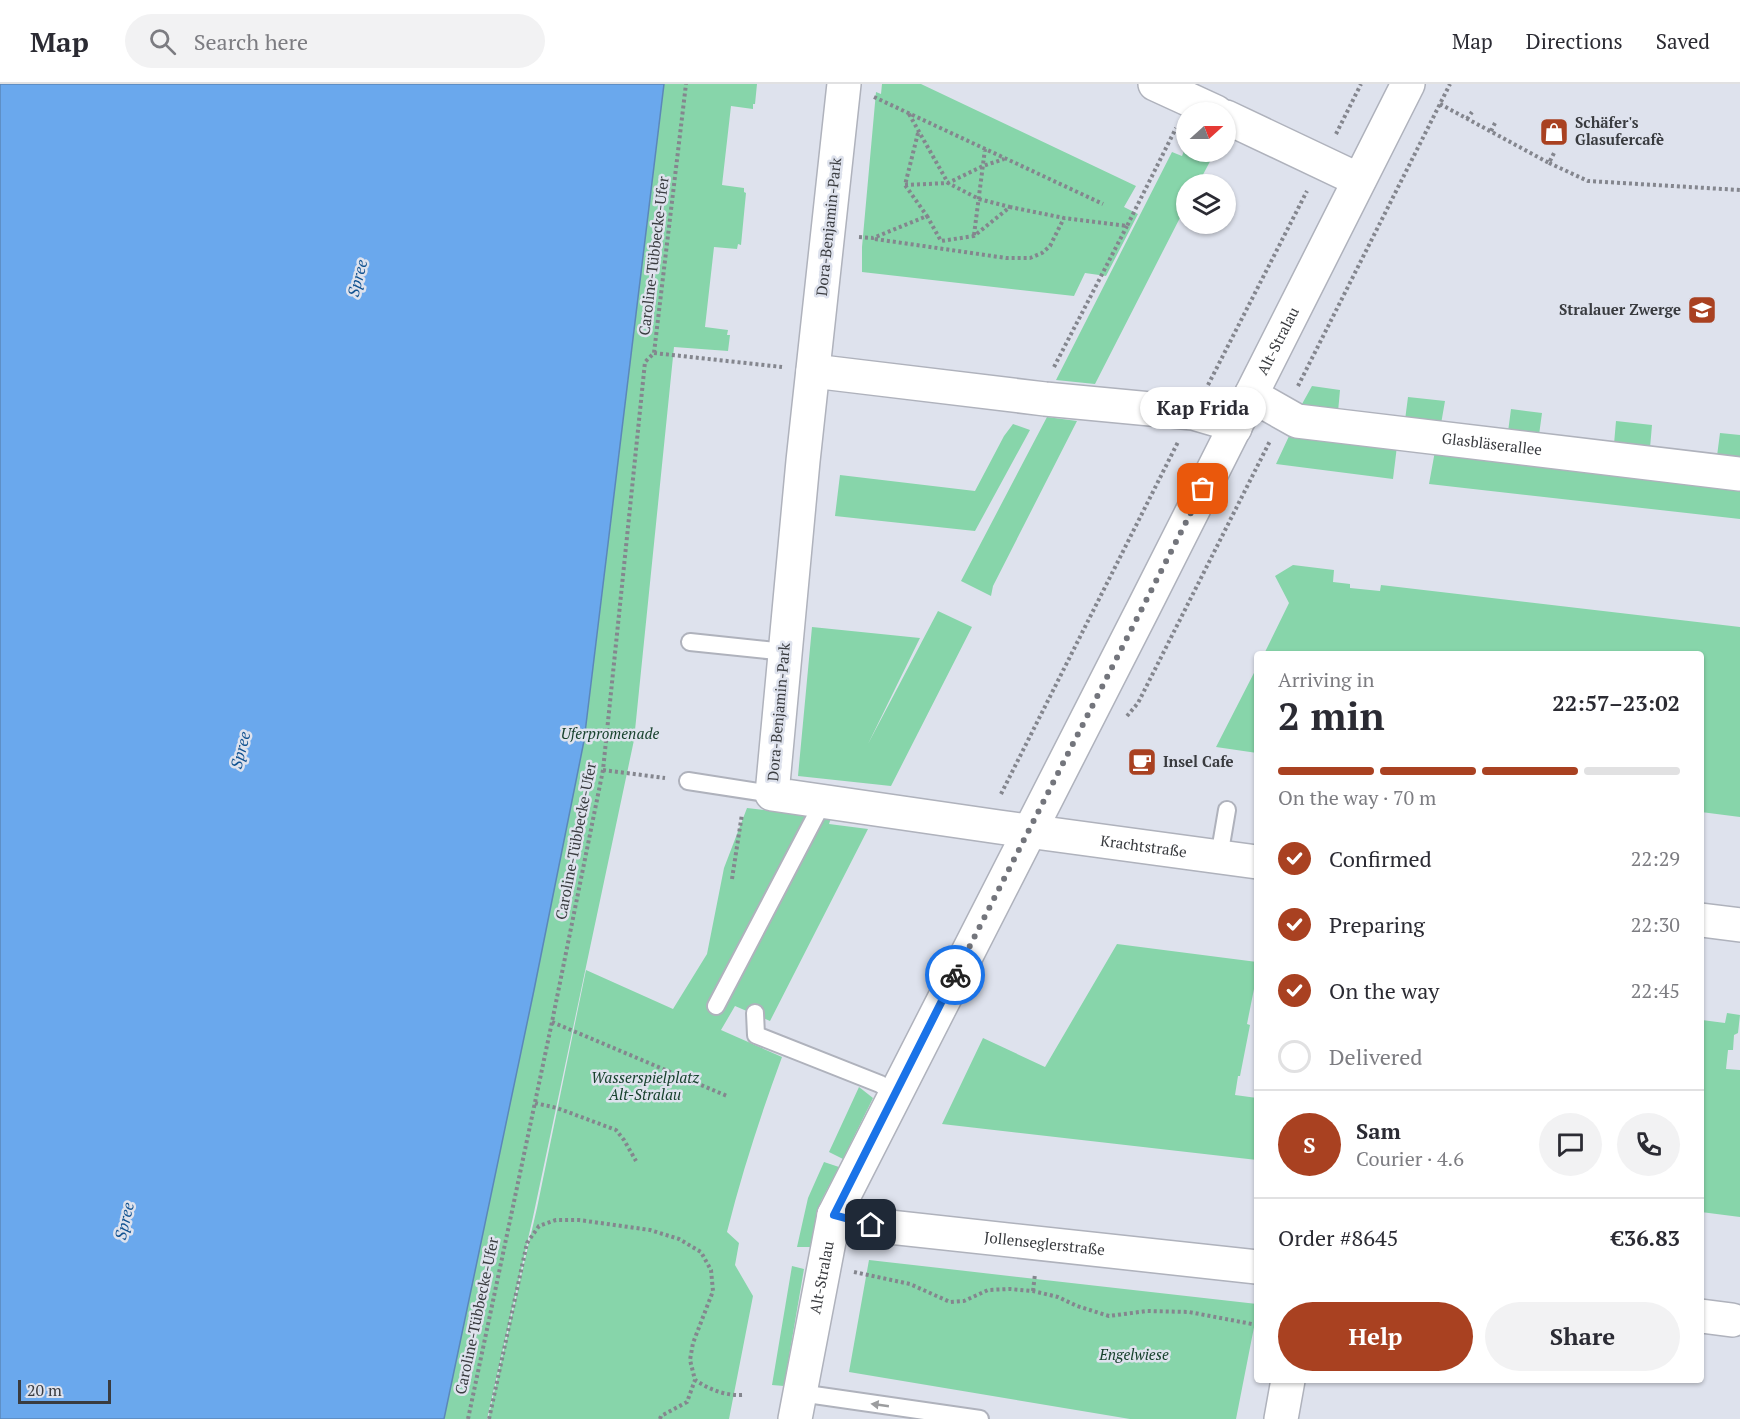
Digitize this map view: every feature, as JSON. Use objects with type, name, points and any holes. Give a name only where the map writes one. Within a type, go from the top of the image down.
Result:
[{"type":"street","points":[[1155,84],[1194,102]]},
{"type":"street","name":"Alt-Stralau","points":[[797,1406],[834,1215],[1408,84]]},
{"type":"street","name":"Dora-Benjamin-Park","points":[[857,90],[813,371],[785,652],[758,792],[1030,831]]},
{"type":"street","points":[[1236,122],[1359,180]]},
{"type":"street","points":[[813,371],[1045,399],[1193,412],[1235,428]]},
{"type":"street","name":"Glasbläserallee","points":[[1251,395],[1297,421],[1740,474]]},
{"type":"street","name":"Krachtstraße","points":[[1030,831],[1254,862]]},
{"type":"street","points":[[1704,920],[1740,925]]},
{"type":"street","name":"Jollenseglerstraße","points":[[834,1215],[871,1225],[1254,1267]]},
{"type":"street","points":[[1281,1419],[1287,1383]]},
{"type":"lane","points":[[690,642],[785,652]]},
{"type":"lane","points":[[688,781],[758,792]]},
{"type":"lane","points":[[716,1006],[823,802]]},
{"type":"lane","points":[[1220,857],[1227,810]]},
{"type":"lane","points":[[755,1013],[756,1035],[872,1080],[895,1094]]},
{"type":"lane","points":[[797,1406],[980,1419]]},
{"type":"path","name":"Caroline-Tübbecke-Ufer","points":[[468,1419],[603,770],[645,362],[654,353],[686,84]]},
{"type":"path","points":[[1228,345],[1361,84]]},
{"type":"path","points":[[1301,379],[1450,84]]},
{"type":"path","points":[[857,90],[1102,204]]},
{"type":"path","points":[[1440,104],[1549,163],[1588,181],[1740,190]]},
{"type":"path","points":[[1467,119],[1472,112]]},
{"type":"path","points":[[908,113],[948,183],[979,199],[1064,218],[1127,226]]},
{"type":"path","points":[[1491,131],[1495,123]]},
{"type":"path","points":[[918,132],[905,185],[941,241],[974,236],[1010,207]]},
{"type":"path","points":[[974,236],[985,149]]},
{"type":"path","points":[[1045,399],[1048,378],[1127,226],[1176,149]]},
{"type":"path","points":[[1549,163],[1554,153]]},
{"type":"path","points":[[905,185],[948,183],[1005,158]]},
{"type":"path","points":[[873,238],[927,216]]},
{"type":"path","points":[[856,237],[1006,258],[1030,258],[1042,253],[1050,246],[1064,218]]},
{"type":"path","points":[[654,353],[813,371]]},
{"type":"path","points":[[998,799],[1183,433]]},
{"type":"path","points":[[1138,703],[1256,469]]},
{"type":"path","points":[[603,770],[688,781]]},
{"type":"path","points":[[732,879],[758,792]]},
{"type":"path","points":[[552,1022],[727,1096]]},
{"type":"path","points":[[535,1102],[616,1130],[636,1161]]},
{"type":"path","points":[[489,1419],[527,1243],[539,1226],[556,1220],[579,1220],[650,1230],[679,1239],[701,1251],[711,1270],[713,1291],[693,1342],[690,1360],[695,1380],[687,1402],[661,1416],[660,1419]]},
{"type":"path","points":[[846,1270],[909,1284],[950,1302],[964,1301],[988,1290],[1010,1289],[1033,1291],[1058,1297],[1109,1316],[1147,1311],[1189,1312],[1254,1323]]},
{"type":"path","points":[[695,1380],[710,1390],[734,1396],[744,1395]]},
{"type":"green space","name":"Uferpromenade","points":[[664,84],[757,84],[753,109],[731,106],[722,185],[744,188],[746,193],[741,245],[738,244],[737,249],[714,247],[705,327],[728,330],[727,335],[730,335],[728,351],[674,347],[634,740],[533,1217],[487,1419],[444,1419],[584,741]]},
{"type":"green space","points":[[882,84],[921,84],[1136,186],[1124,207],[1138,214],[1106,276],[1085,273],[1074,296],[862,272],[862,247],[876,92],[881,94]]},
{"type":"green space","points":[[1172,152],[1176,154],[1176,162],[1210,162],[1203,174],[1176,174],[1176,226],[1095,384],[1056,380]]},
{"type":"green space","points":[[1312,386],[1340,390],[1338,412],[1302,404]]},
{"type":"green space","points":[[1408,397],[1445,401],[1441,424],[1405,420]]},
{"type":"green space","points":[[1511,409],[1542,413],[1539,435],[1508,432]]},
{"type":"green space","points":[[1047,417],[1077,421],[993,586],[991,596],[961,581]]},
{"type":"green space","points":[[1616,421],[1652,425],[1650,448],[1614,444]]},
{"type":"green space","points":[[1013,424],[1030,430],[975,531],[835,516],[840,475],[975,491],[1004,436]]},
{"type":"green space","points":[[1720,433],[1740,435],[1740,458],[1717,456]]},
{"type":"green space","points":[[1290,434],[1397,446],[1393,479],[1276,464]]},
{"type":"green space","points":[[1435,451],[1740,485],[1740,519],[1429,484]]},
{"type":"green space","points":[[1293,565],[1334,570],[1333,582],[1350,584],[1350,588],[1380,591],[1381,585],[1740,627],[1740,817],[1704,812],[1704,651],[1265,651],[1289,603],[1275,576]]},
{"type":"green space","points":[[938,611],[972,627],[891,786],[798,776],[812,627],[920,638],[868,744]]},
{"type":"green space","points":[[1254,673],[1254,753],[1216,747]]},
{"type":"green space","name":"Wasserspielplatz Alt-Stralau","points":[[747,808],[831,818],[829,824],[868,829],[770,1021],[735,1006],[721,1030],[782,1057],[752,1143],[727,1232],[739,1243],[735,1265],[753,1296],[729,1419],[488,1419],[537,1208],[586,970],[673,1009],[707,954],[724,868]]},
{"type":"green space","points":[[1117,944],[1254,962],[1254,989],[1247,1024],[1250,1025],[1235,1095],[1254,1098],[1254,1160],[942,1124],[983,1038],[1045,1067]]},
{"type":"green space","points":[[1727,1013],[1740,1015],[1738,1033],[1734,1035],[1733,1050],[1728,1050],[1726,1069],[1740,1070],[1740,1217],[1704,1212],[1704,1020],[1725,1023]]},
{"type":"green space","points":[[859,1087],[873,1098],[843,1159],[829,1152]]},
{"type":"green space","points":[[824,1162],[839,1167],[821,1201],[810,1247],[797,1247],[808,1198]]},
{"type":"green space","name":"Engelwiese","points":[[869,1260],[1254,1304],[1254,1327],[1236,1419],[1130,1419],[849,1372]]},
{"type":"green space","points":[[792,1266],[804,1269],[784,1386],[772,1385]]},
{"type":"water","name":"Spree","points":[[0,84],[664,84],[584,741],[444,1419],[0,1419]]},
{"type":"way so far","points":[[955,975],[1203,489]]},
{"type":"place","name":"Schäfer's Glasufercafè","points":[[1554,132]]},
{"type":"place","name":"Stralauer Zwerge","points":[[1702,310]]},
{"type":"place","name":"Kap Frida","points":[[1203,489]]},
{"type":"place","name":"Insel Cafe","points":[[1142,762]]},
{"type":"route","points":[[871,1225],[834,1215],[955,975]]}]
